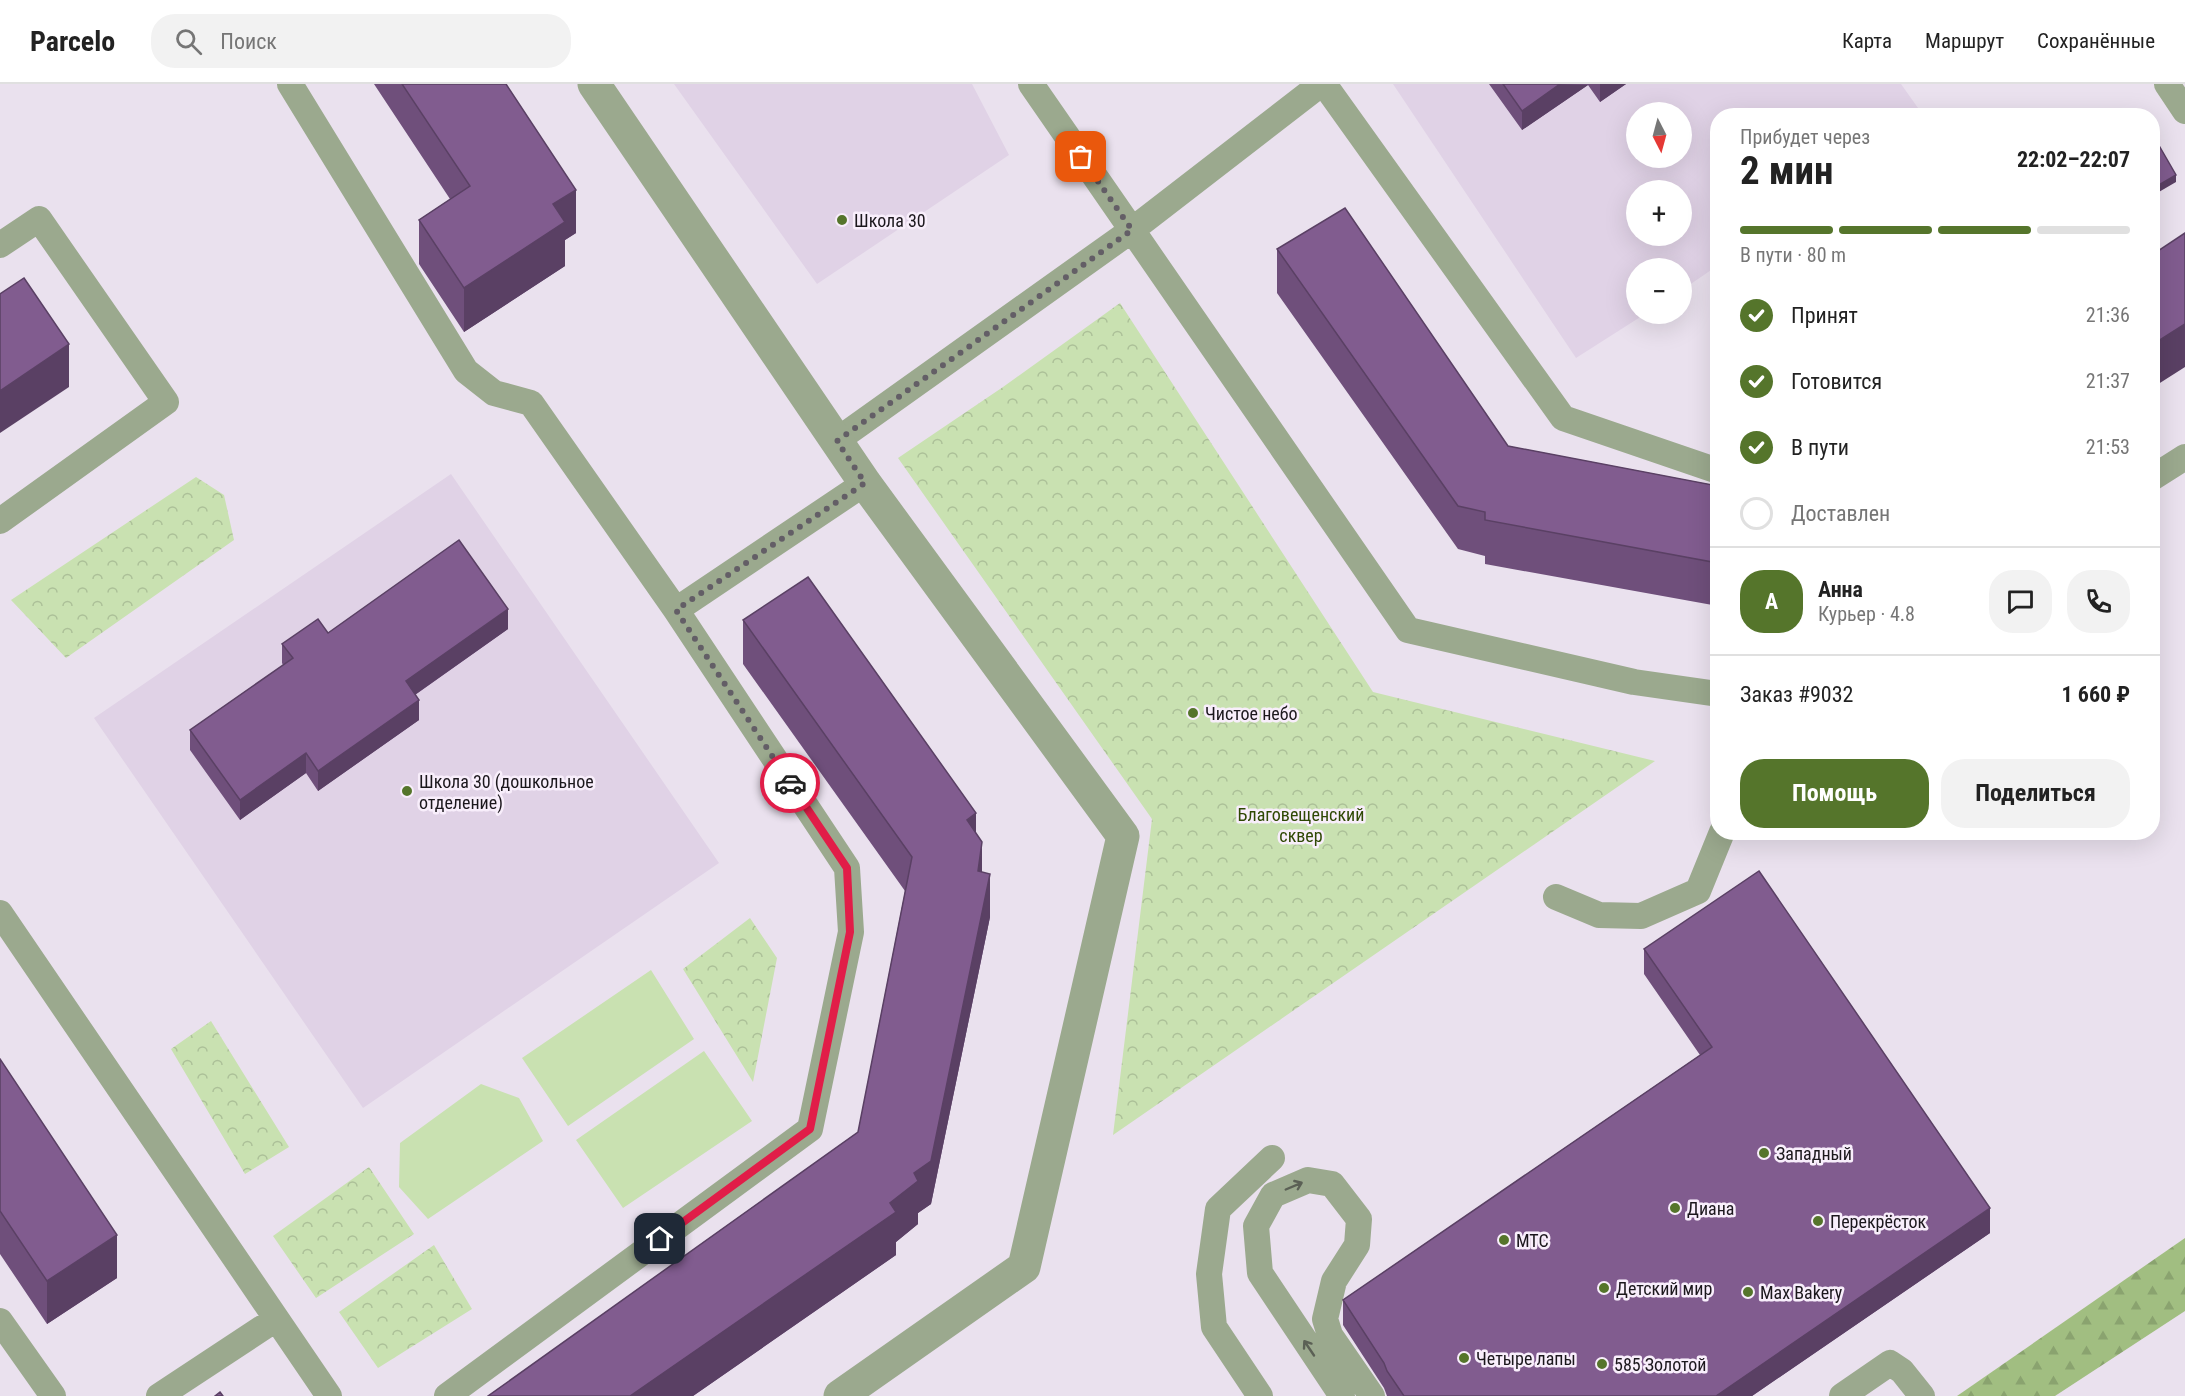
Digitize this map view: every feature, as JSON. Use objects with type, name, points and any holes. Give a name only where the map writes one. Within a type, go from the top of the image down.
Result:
[{"type":"street","points":[[594,84],[865,483],[1123,837],[1024,1267],[840,1396]]},
{"type":"lane","points":[[290,84],[466,371],[494,393],[531,403],[676,610],[847,868],[850,932],[810,1129],[447,1396]]},
{"type":"lane","points":[[1030,84],[1408,630],[1634,682],[1710,693]]},
{"type":"lane","points":[[837,441],[1132,230],[1323,84],[1563,418],[1710,468]]},
{"type":"lane","points":[[2167,84],[2185,111]]},
{"type":"lane","points":[[0,245],[39,219],[166,402],[0,521]]},
{"type":"lane","points":[[2160,473],[2185,457]]},
{"type":"lane","points":[[676,610],[865,483]]},
{"type":"lane","points":[[1556,897],[1599,915],[1641,916],[1698,891],[1719,840]]},
{"type":"lane","points":[[0,914],[329,1396]]},
{"type":"lane","points":[[1260,1396],[1214,1327],[1209,1274],[1218,1209],[1272,1158]]},
{"type":"lane","points":[[1342,1396],[1260,1273],[1256,1226],[1272,1195],[1308,1180],[1332,1184],[1359,1220],[1357,1245],[1334,1281],[1325,1319],[1330,1335],[1372,1396]]},
{"type":"lane","points":[[159,1396],[276,1319]]},
{"type":"lane","points":[[0,1321],[52,1396]]},
{"type":"lane","points":[[1842,1396],[1890,1363],[1902,1371],[1922,1396]]},
{"type":"shaded area","name":"Школа 30","points":[[674,84],[972,84],[1009,155],[817,284]]},
{"type":"shaded area","points":[[1393,84],[1901,84],[1918,108],[1710,108],[1710,271],[1692,283],[1692,258],[1626,258],[1626,324],[1629,324],[1576,358]]},
{"type":"shaded area","name":"Школа 30 (дошкольное отделение)","points":[[451,474],[719,863],[363,1108],[94,718]]},
{"type":"green space","name":"Благовещенский сквер","points":[[1120,303],[1373,692],[1655,761],[1113,1135],[1152,819],[898,458],[1003,387]]},
{"type":"green space","points":[[196,477],[224,495],[234,540],[66,658],[11,600]]},
{"type":"green space","points":[[750,918],[777,958],[753,1082],[683,969]]},
{"type":"green space","points":[[651,970],[694,1039],[568,1126],[522,1058]]},
{"type":"green space","points":[[211,1021],[289,1147],[245,1174],[171,1049]]},
{"type":"green space","points":[[704,1051],[752,1121],[623,1208],[576,1140]]},
{"type":"green space","points":[[481,1084],[519,1098],[543,1141],[428,1219],[399,1187],[400,1143]]},
{"type":"green space","points":[[369,1167],[414,1234],[316,1298],[273,1236]]},
{"type":"green space","points":[[2185,1238],[2185,1311],[2055,1396],[1957,1396]]},
{"type":"green space","points":[[434,1245],[472,1309],[378,1368],[339,1312]]},
{"type":"building","points":[[402,84],[506,84],[576,190],[553,204],[565,222],[464,288],[419,220],[470,186]]},
{"type":"building","points":[[1503,84],[1560,84],[1522,111]]},
{"type":"building","points":[[2160,147],[2176,175],[2160,184]]},
{"type":"building","points":[[1345,208],[1508,446],[1710,484],[1710,562],[1485,520],[1485,512],[1458,506],[1277,249]]},
{"type":"building","points":[[2185,233],[2185,324],[2160,340],[2160,250]]},
{"type":"building","points":[[24,278],[69,344],[0,391],[0,294]]},
{"type":"building","points":[[459,540],[508,609],[406,681],[419,700],[318,771],[306,753],[240,800],[190,730],[293,658],[282,644],[318,619],[328,633]]},
{"type":"building","points":[[808,577],[976,813],[967,820],[982,842],[978,871],[990,874],[931,1161],[914,1173],[918,1181],[890,1203],[896,1212],[630,1396],[488,1396],[858,1132],[912,857],[743,620]]},
{"type":"building","name":"Западный","points":[[1759,871],[1990,1208],[1716,1396],[1404,1396],[1343,1300],[1712,1047],[1644,949]]},
{"type":"building","points":[[0,1059],[117,1235],[47,1281],[0,1211]]},
{"type":"way so far","points":[[790,783],[676,610],[865,483],[837,441],[1132,230],[1081,157]]},
{"type":"place","name":"Школа 30","points":[[842,220]]},
{"type":"place","name":"Чистое небо","points":[[1193,713]]},
{"type":"place","name":"Школа 30 (дошкольное отделение)","points":[[407,791]]},
{"type":"place","name":"Западный","points":[[1764,1153]]},
{"type":"place","name":"Диана","points":[[1675,1208]]},
{"type":"place","name":"Перекрёсток","points":[[1818,1221]]},
{"type":"place","name":"МТС","points":[[1504,1240]]},
{"type":"place","name":"Детский мир","points":[[1604,1288]]},
{"type":"place","name":"Max Bakery","points":[[1748,1292]]},
{"type":"place","name":"Четыре лапы","points":[[1464,1358]]},
{"type":"place","name":"585 Золотой","points":[[1602,1364]]},
{"type":"route","points":[[660,1239],[810,1129],[850,932],[847,868],[790,783]]}]
